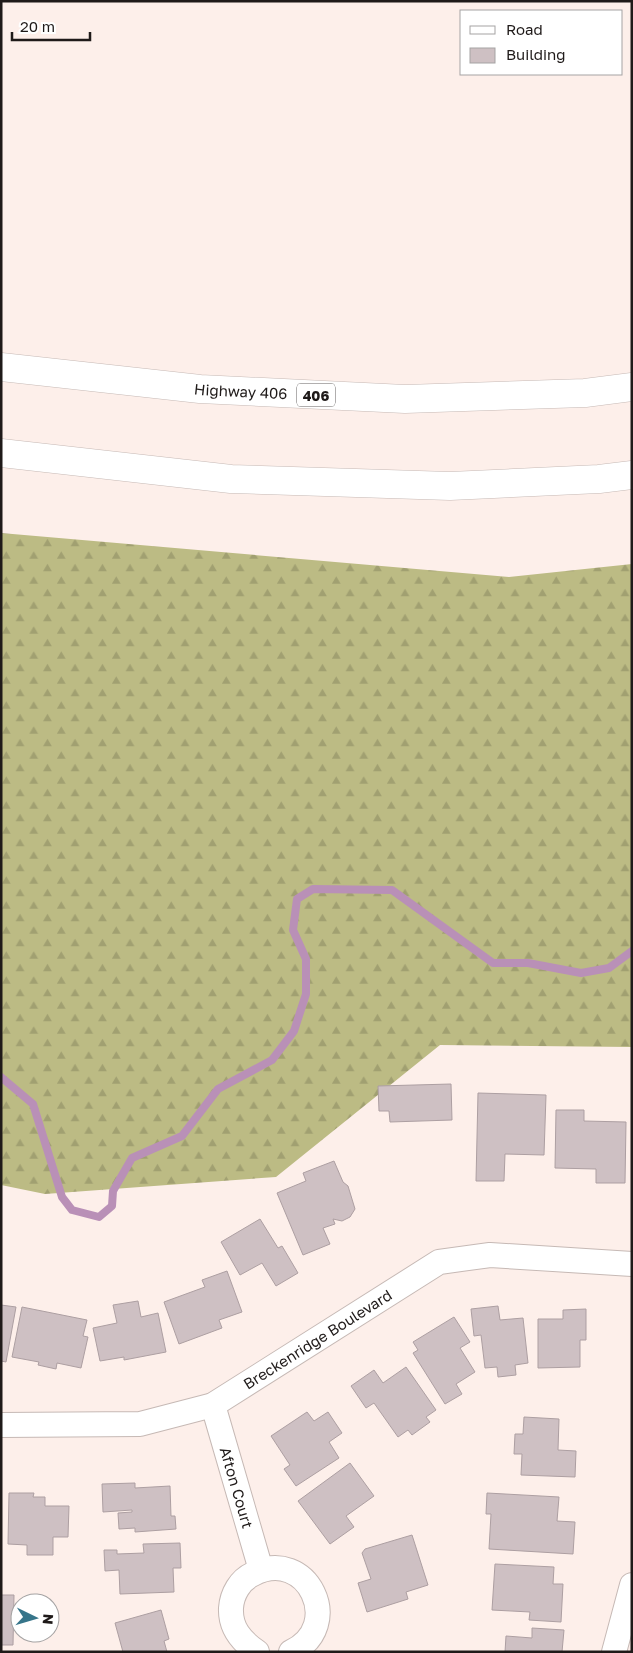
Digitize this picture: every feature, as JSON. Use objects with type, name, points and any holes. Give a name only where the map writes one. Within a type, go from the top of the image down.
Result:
[{"type":"highway","name":"Highway 406","points":[[1,367],[200,389],[405,399],[585,393],[632,387]]},
{"type":"highway","points":[[1,453],[250,480],[450,486],[600,479],[632,475]]},
{"type":"street","name":"Breckenridge Boulevard","points":[[1,1425],[140,1424],[213,1405],[438,1262],[490,1256],[632,1264]]},
{"type":"street","name":"Afton Court","points":[[213,1405],[261,1570]]},
{"type":"street","points":[[257,1652],[244,1644],[236,1632],[231,1617],[232,1602],[238,1588],[248,1577],[261,1570],[275,1568],[288,1570],[300,1577],[310,1586],[316,1599],[318,1612],[316,1626],[309,1638],[299,1648],[291,1652]]},
{"type":"street","points":[[614,1652],[632,1585]]},
{"type":"green space","points":[[1,533],[509,577],[632,564],[632,1047],[440,1045],[276,1177],[45,1194],[1,1185]]},
{"type":"building","points":[[451,1084],[452,1120],[390,1122],[389,1111],[379,1111],[378,1086]]},
{"type":"building","points":[[478,1093],[546,1095],[544,1155],[505,1154],[504,1181],[476,1181]]},
{"type":"building","points":[[556,1110],[584,1110],[584,1121],[626,1122],[625,1183],[596,1183],[596,1169],[555,1168]]},
{"type":"building","points":[[334,1161],[343,1182],[348,1186],[355,1209],[350,1217],[342,1221],[333,1219],[335,1224],[323,1228],[330,1244],[303,1255],[277,1193],[306,1181],[303,1173]]},
{"type":"building","points":[[260,1219],[278,1248],[282,1246],[298,1273],[276,1286],[262,1263],[240,1275],[221,1242]]},
{"type":"building","points":[[227,1271],[242,1312],[219,1320],[222,1328],[179,1344],[164,1302],[205,1287],[202,1280]]},
{"type":"building","points":[[138,1301],[141,1317],[158,1313],[166,1352],[124,1360],[124,1357],[100,1361],[93,1328],[117,1323],[113,1305]]},
{"type":"building","points":[[1,1305],[16,1307],[6,1362],[1,1361]]},
{"type":"building","points":[[498,1306],[500,1320],[523,1318],[528,1363],[515,1365],[516,1375],[498,1377],[497,1367],[485,1368],[481,1335],[474,1336],[471,1309]]},
{"type":"building","points":[[22,1307],[87,1320],[83,1336],[88,1337],[81,1368],[57,1363],[56,1369],[38,1365],[39,1362],[12,1357]]},
{"type":"building","points":[[586,1309],[586,1340],[580,1340],[580,1367],[538,1368],[538,1319],[563,1319],[563,1310]]},
{"type":"building","points":[[454,1317],[470,1342],[460,1348],[475,1372],[456,1384],[462,1394],[445,1404],[413,1353],[418,1350],[413,1342]]},
{"type":"building","points":[[406,1367],[436,1410],[426,1417],[430,1422],[412,1435],[408,1430],[398,1437],[374,1403],[366,1408],[351,1386],[374,1370],[383,1383]]},
{"type":"building","points":[[307,1412],[314,1421],[328,1412],[342,1433],[329,1442],[339,1458],[296,1486],[284,1469],[290,1465],[271,1436]]},
{"type":"building","points":[[524,1417],[559,1419],[558,1450],[576,1451],[575,1477],[521,1475],[522,1454],[514,1454],[515,1434],[523,1434]]},
{"type":"building","points":[[350,1463],[374,1496],[346,1516],[354,1527],[330,1544],[298,1501]]},
{"type":"building","points":[[135,1483],[135,1488],[170,1486],[171,1516],[175,1516],[176,1529],[135,1532],[135,1528],[119,1529],[118,1513],[132,1512],[132,1510],[103,1512],[102,1484]]},
{"type":"building","points":[[9,1493],[34,1493],[33,1497],[45,1497],[45,1506],[69,1506],[68,1537],[53,1537],[53,1555],[27,1555],[27,1545],[8,1544]]},
{"type":"building","points":[[487,1493],[559,1497],[557,1521],[575,1522],[573,1554],[489,1549],[491,1514],[486,1514]]},
{"type":"building","points":[[412,1535],[428,1585],[406,1592],[408,1599],[367,1612],[358,1583],[371,1579],[362,1553],[365,1549]]},
{"type":"building","points":[[180,1543],[181,1568],[173,1568],[174,1592],[120,1594],[119,1570],[105,1571],[104,1550],[117,1550],[117,1554],[144,1553],[143,1544]]},
{"type":"building","points":[[495,1564],[554,1567],[553,1584],[563,1584],[561,1622],[529,1620],[530,1612],[492,1610]]},
{"type":"building","points":[[1,1595],[10,1595],[10,1643],[13,1643],[13,1645],[1,1645]]},
{"type":"building","points":[[161,1610],[169,1639],[164,1641],[167,1652],[123,1652],[115,1623]]},
{"type":"building","points":[[532,1628],[564,1630],[562,1652],[505,1652],[506,1636],[532,1638]]},
{"type":"waterway","points":[[1,1077],[33,1104],[62,1197],[72,1210],[99,1217],[112,1206],[113,1191],[132,1158],[182,1136],[218,1089],[272,1060],[294,1031],[306,994],[306,959],[293,930],[297,899],[313,889],[392,890],[493,963],[528,963],[581,973],[609,968],[632,951]]}]
